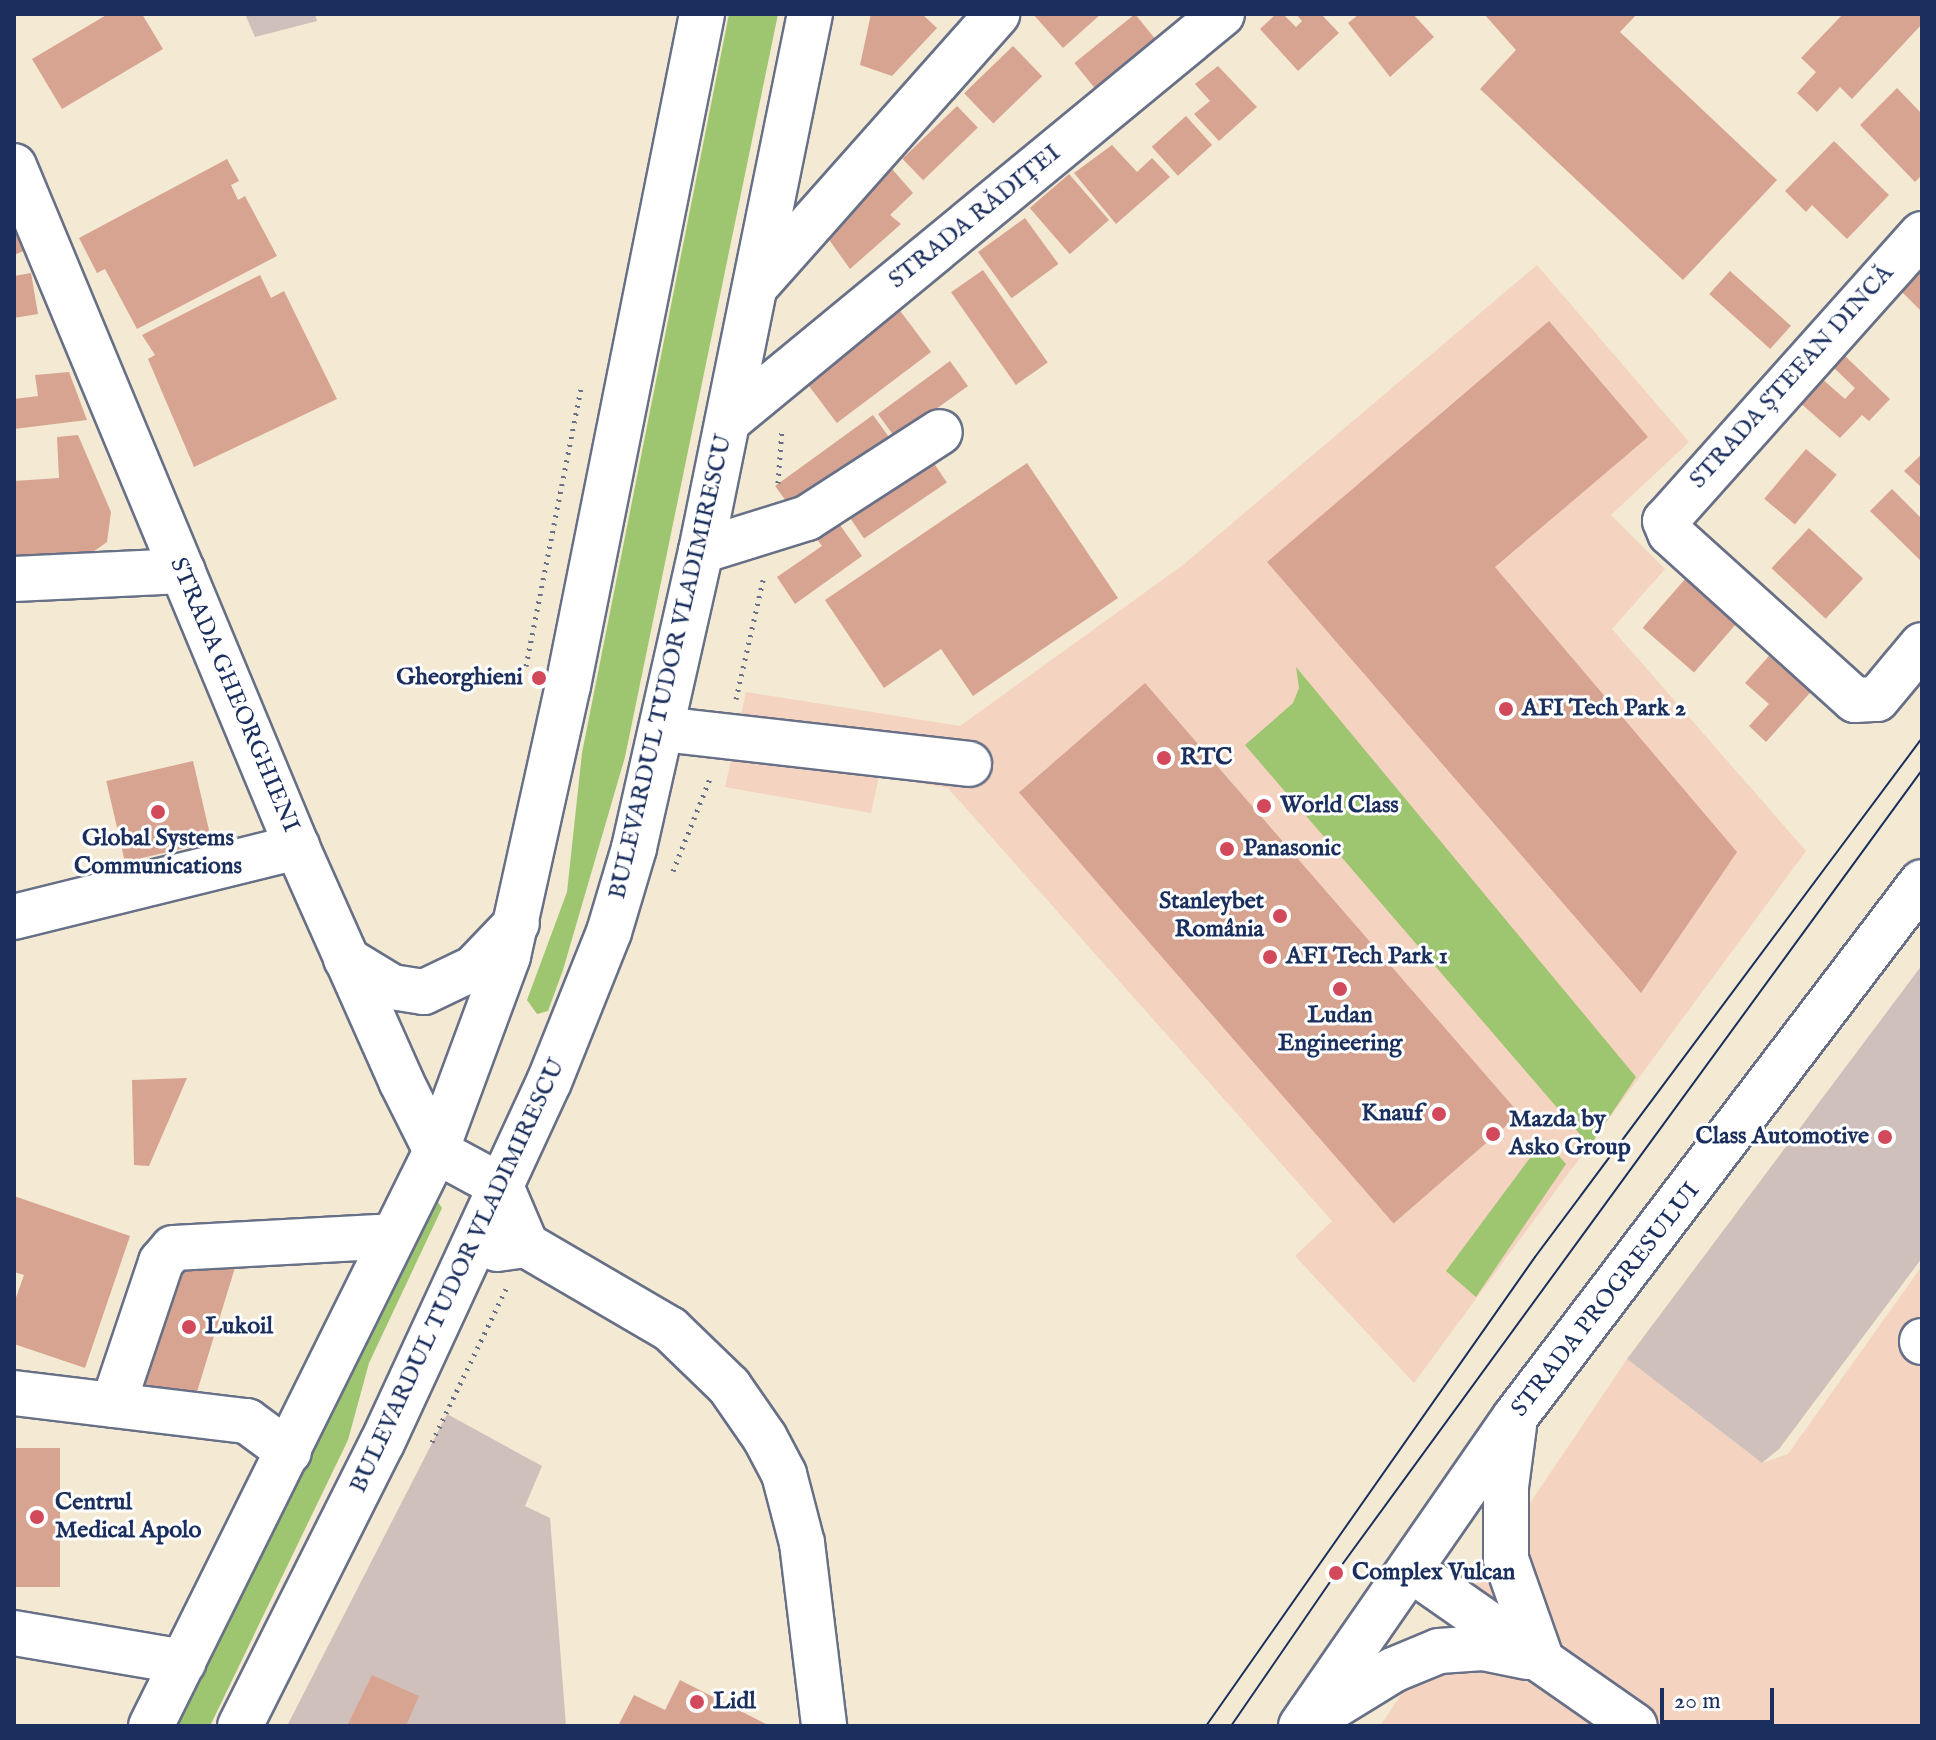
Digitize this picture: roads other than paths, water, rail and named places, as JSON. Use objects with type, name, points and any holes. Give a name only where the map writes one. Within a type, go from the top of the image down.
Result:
[{"type":"main road","points":[[151,1726],[436,1151],[517,923],[702,14]]},
{"type":"main road","name":"BULEVARDUL TUDOR VLADIMIRESCU","points":[[240,1726],[320,1571],[471,1253],[609,932],[662,729],[701,551],[810,14]]},
{"type":"main road","points":[[808,355],[773,356],[754,335],[752,301],[847,181],[997,14]]},
{"type":"main road","name":"STRADA RĂDIȚEI","points":[[728,421],[1222,14]]},
{"type":"main road","points":[[783,148],[797,187],[813,193],[847,181]]},
{"type":"main road","name":"STRADA GHEORGHIENI","points":[[14,166],[297,847],[436,1151]]},
{"type":"main road","name":"STRADA ȘTEFAN DINCĂ","points":[[1922,234],[1665,521],[1670,533],[1855,700],[1866,702],[1877,699],[1922,645]]},
{"type":"main road","points":[[701,551],[807,518],[940,432]]},
{"type":"main road","points":[[14,579],[183,571]]},
{"type":"main road","points":[[662,729],[969,764]]},
{"type":"main road","points":[[14,917],[297,847]]},
{"type":"main road","name":"STRADA PROGRESULUI","points":[[1301,1726],[1515,1417],[1922,882]]},
{"type":"main road","points":[[346,959],[392,987],[424,992],[474,968],[517,923]]},
{"type":"main road","points":[[436,1151],[501,1186],[526,1245],[670,1329],[729,1386],[765,1438],[784,1474],[802,1543],[824,1723]]},
{"type":"main road","points":[[113,1405],[161,1262],[173,1248],[393,1236]]},
{"type":"main road","points":[[471,1253],[526,1245]]},
{"type":"main road","points":[[14,1393],[247,1421],[267,1431],[289,1452]]},
{"type":"main road","points":[[1515,1417],[1506,1487],[1506,1559],[1542,1661]]},
{"type":"main road","points":[[1410,1569],[1635,1726]]},
{"type":"main road","points":[[14,1633],[184,1662]]},
{"type":"main road","points":[[1301,1726],[1393,1670],[1439,1651],[1483,1648],[1542,1661]]},
{"type":"tram line","points":[[1206,1726],[1535,1257],[1922,738]]},
{"type":"tram line","points":[[1231,1726],[1336,1573],[1922,770]]},
{"type":"place","name":"Gheorghieni","points":[[539,678]]},
{"type":"place","name":"AFI Tech Park 2","points":[[1506,709]]},
{"type":"place","name":"RTC","points":[[1164,758]]},
{"type":"place","name":"World Class","points":[[1264,806]]},
{"type":"place","name":"Global Systems Communications","points":[[158,812]]},
{"type":"place","name":"Panasonic","points":[[1227,849]]},
{"type":"place","name":"Stanleybet România","points":[[1280,916]]},
{"type":"place","name":"AFI Tech Park 1","points":[[1270,957]]},
{"type":"place","name":"Ludan Engineering","points":[[1340,989]]},
{"type":"place","name":"Knauf","points":[[1439,1114]]},
{"type":"place","name":"Mazda by Asko Group","points":[[1493,1134]]},
{"type":"place","name":"Class Automotive","points":[[1885,1137]]},
{"type":"place","name":"Lukoil","points":[[189,1327]]},
{"type":"place","name":"Centrul Medical Apolo","points":[[37,1517]]},
{"type":"place","name":"Complex Vulcan","points":[[1336,1573]]},
{"type":"place","name":"Lidl","points":[[697,1702]]}]
